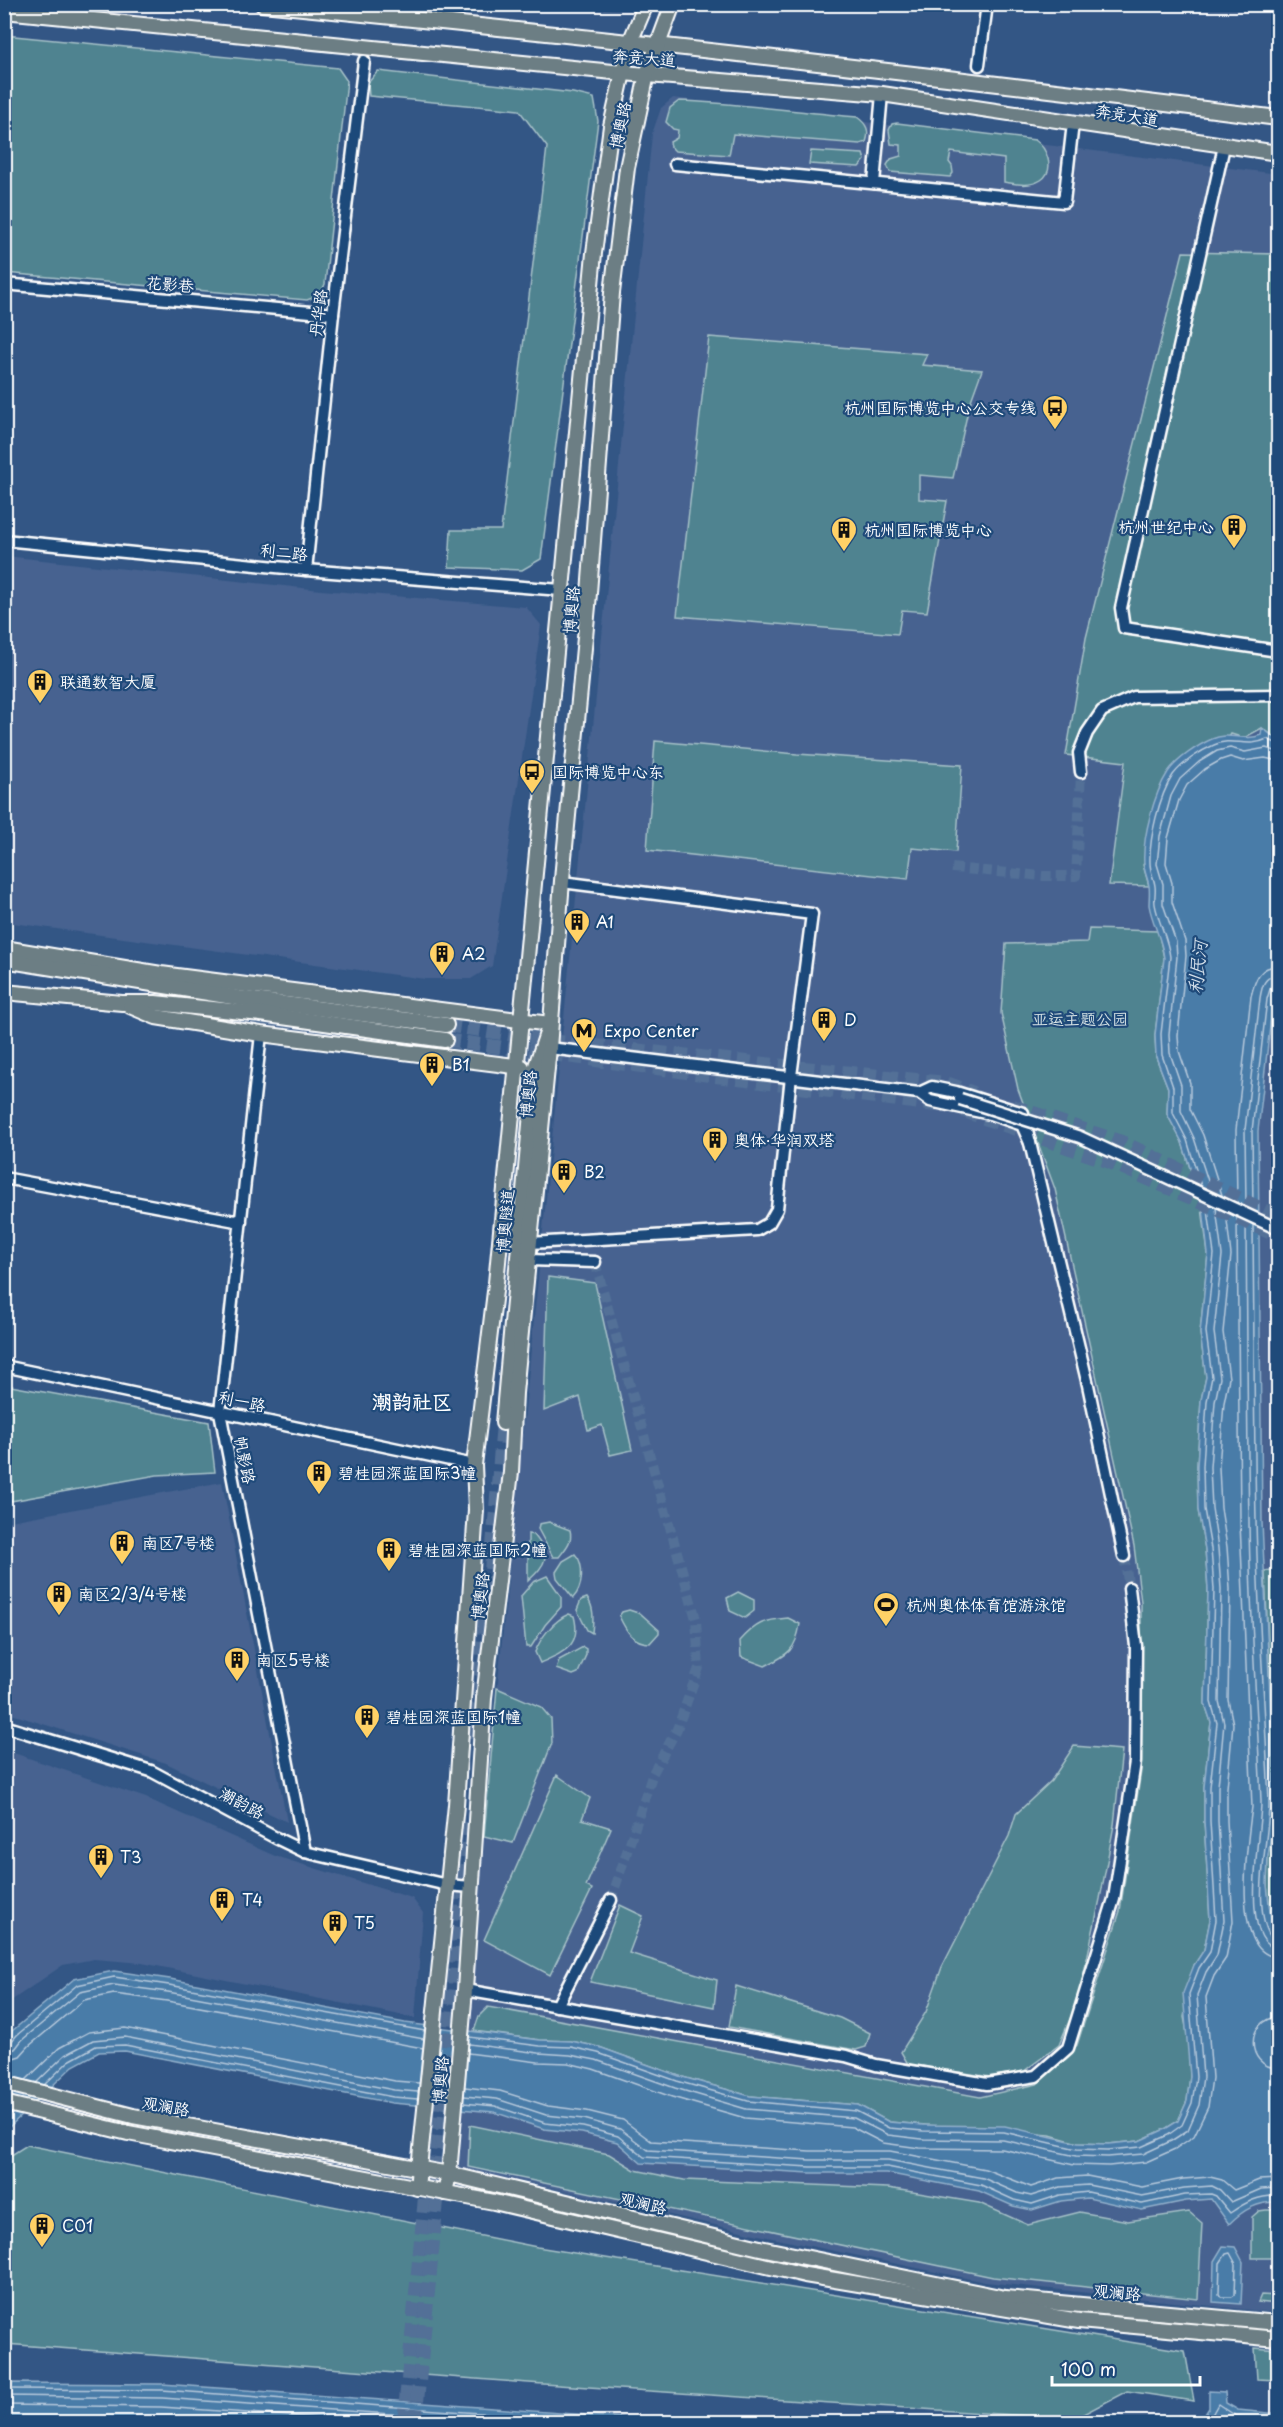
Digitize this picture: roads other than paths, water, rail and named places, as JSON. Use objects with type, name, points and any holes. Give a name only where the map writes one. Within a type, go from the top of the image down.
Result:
[{"type":"main road","name":"奔竞大道","points":[[262,4],[658,44],[1278,118]]},
{"type":"main road","name":"博奥路","points":[[417,2188],[456,1804],[476,1510],[474,1465],[496,1283],[594,253],[611,126],[630,42],[646,4]]},
{"type":"main road","name":"博奥路","points":[[446,2193],[464,2005],[484,1698],[511,1472],[515,1393],[529,1260],[541,1070],[549,1048],[588,606],[612,293],[627,168],[647,74],[673,4]]},
{"type":"main road","name":"奔竞大道","points":[[4,11],[623,73],[882,94],[1278,153]]},
{"type":"main road","points":[[4,948],[161,974],[550,1024]]},
{"type":"main road","points":[[4,960],[238,998],[446,1025]]},
{"type":"main road","points":[[4,992],[122,1004],[155,1003],[261,1014],[445,1040]]},
{"type":"main road","points":[[122,1004],[156,1017],[261,1034],[541,1070]]},
{"type":"main road","name":"博奥隧道","points":[[503,1204],[506,1291],[499,1423],[541,1070],[550,1024]]},
{"type":"main road","name":"观澜路","points":[[4,2083],[133,2116],[449,2174],[1079,2321],[1278,2339]]},
{"type":"main road","name":"观澜路","points":[[4,2103],[128,2133],[494,2202],[805,2275],[1020,2306],[1278,2323]]},
{"type":"street","points":[[979,65],[987,4]]},
{"type":"street","name":"丹华路","points":[[306,570],[333,314],[364,61]]},
{"type":"street","points":[[874,183],[882,94]]},
{"type":"street","points":[[675,164],[1064,202],[1074,123]]},
{"type":"street","points":[[1224,146],[1120,608],[1124,628],[1278,651]]},
{"type":"street","name":"花影巷","points":[[4,284],[333,314]]},
{"type":"street","name":"利二路","points":[[4,540],[306,570],[561,590]]},
{"type":"street","points":[[1081,772],[1080,753],[1092,726],[1102,711],[1134,697],[1278,695]]},
{"type":"street","points":[[530,1243],[757,1230],[770,1223],[777,1209],[791,1076],[812,915],[562,882]]},
{"type":"street","name":"帆影路","points":[[261,1034],[220,1412],[305,1852]]},
{"type":"street","points":[[549,1048],[919,1093],[930,1101],[990,1114],[1022,1125],[1030,1143],[1088,1385],[1124,1556]]},
{"type":"street","points":[[960,1099],[1080,1137],[1278,1229]]},
{"type":"street","points":[[4,1178],[241,1222]]},
{"type":"street","points":[[529,1260],[596,1262]]},
{"type":"street","name":"利一路","points":[[4,1366],[474,1465]]},
{"type":"street","points":[[465,1990],[846,2056],[876,2065],[987,2084],[1036,2076],[1068,2048],[1114,1899],[1135,1762],[1136,1646],[1129,1588]]},
{"type":"street","name":"潮韵路","points":[[4,1726],[151,1771],[305,1852],[447,1885],[471,1887]]},
{"type":"street","points":[[557,2006],[611,1900]]},
{"type":"water","name":"利民河","points":[[1262,728],[1278,740],[1278,975],[1258,1131],[1262,1522],[1275,1808],[1268,1856],[1267,1885],[1270,1912],[1278,1940],[1278,2035],[1275,2041],[1278,2076],[1278,2202],[1251,2207],[1229,2224],[1211,2199],[1186,2201],[1142,2210],[1088,2198],[1061,2201],[1032,2210],[1013,2206],[979,2191],[886,2173],[810,2173],[641,2163],[617,2142],[582,2133],[544,2129],[494,2112],[392,2103],[125,2051],[99,2052],[73,2066],[5,2131],[5,2041],[12,2031],[74,1979],[114,1971],[170,1979],[405,2023],[540,2040],[571,2041],[599,2047],[679,2076],[750,2096],[858,2105],[889,2122],[923,2125],[1005,2126],[1078,2143],[1108,2144],[1139,2141],[1178,2121],[1187,2101],[1190,2076],[1183,1993],[1194,1965],[1204,1950],[1210,1920],[1204,1821],[1204,1787],[1211,1722],[1205,1704],[1208,1589],[1205,1549],[1198,1510],[1197,1466],[1201,1400],[1206,1377],[1200,1333],[1208,1254],[1203,1209],[1182,1142],[1167,1114],[1168,1088],[1156,1057],[1155,1035],[1164,958],[1149,905],[1144,853],[1147,829],[1154,804],[1163,781],[1172,767],[1188,753],[1212,739],[1224,736],[1255,737],[1261,735]]},
{"type":"water","points":[[1223,2246],[1235,2247],[1243,2262],[1241,2304],[1213,2302],[1214,2261]]},
{"type":"water","points":[[5,2383],[162,2384],[685,2422],[5,2422]]},
{"type":"water","points":[[1209,2391],[1225,2392],[1226,2403],[1238,2410],[1278,2414],[1278,2422],[1200,2422],[1209,2408]]},
{"type":"tunnel","points":[[952,868],[1043,876],[1076,876],[1081,772]]},
{"type":"tunnel","points":[[446,1025],[568,1043],[946,1083],[974,1093]]},
{"type":"tunnel","points":[[445,1040],[942,1106]]},
{"type":"tunnel","points":[[919,1093],[960,1099]]},
{"type":"tunnel","points":[[1012,1106],[1124,1143],[1278,1217]]},
{"type":"tunnel","points":[[964,1111],[1110,1162],[1278,1236]]},
{"type":"tunnel","points":[[595,1262],[696,1619],[699,1668],[677,1729],[653,1773],[611,1900]]},
{"type":"tunnel","points":[[486,1632],[503,1423]]},
{"type":"tunnel","points":[[1124,1556],[1129,1588]]},
{"type":"tunnel","points":[[467,1738],[478,1614]]},
{"type":"tunnel","points":[[415,2422],[439,2181],[470,1821]]},
{"type":"tunnel","points":[[404,2422],[453,1898]]},
{"type":"place","name":"杭州国际博览中心公交专线","points":[[1055,431]]},
{"type":"place","name":"杭州世纪中心","points":[[1234,550]]},
{"type":"place","name":"杭州国际博览中心","points":[[844,553]]},
{"type":"place","name":"联通数智大厦","points":[[40,705]]},
{"type":"place","name":"国际博览中心东","points":[[532,795]]},
{"type":"place","name":"A1","points":[[577,945]]},
{"type":"place","name":"A2","points":[[442,977]]},
{"type":"place","name":"D","points":[[824,1043]]},
{"type":"place","name":"Expo Center","points":[[584,1054]]},
{"type":"place","name":"B1","points":[[432,1088]]},
{"type":"place","name":"奥体·华润双塔","points":[[715,1163]]},
{"type":"place","name":"B2","points":[[564,1195]]},
{"type":"place","name":"碧桂园深蓝国际3幢","points":[[319,1496]]},
{"type":"place","name":"南区7号楼","points":[[122,1566]]},
{"type":"place","name":"碧桂园深蓝国际2幢","points":[[389,1573]]},
{"type":"place","name":"南区2/3/4号楼","points":[[59,1617]]},
{"type":"place","name":"杭州奥体体育馆游泳馆","points":[[886,1628]]},
{"type":"place","name":"南区5号楼","points":[[237,1683]]},
{"type":"place","name":"碧桂园深蓝国际1幢","points":[[367,1740]]},
{"type":"place","name":"T3","points":[[101,1880]]},
{"type":"place","name":"T4","points":[[222,1923]]},
{"type":"place","name":"T5","points":[[335,1946]]},
{"type":"place","name":"C01","points":[[42,2249]]},
{"type":"district","name":"潮韵社区","points":[[412,1402]]},
{"type":"park label","name":"亚运主题公园","points":[[1080,1019]]}]
